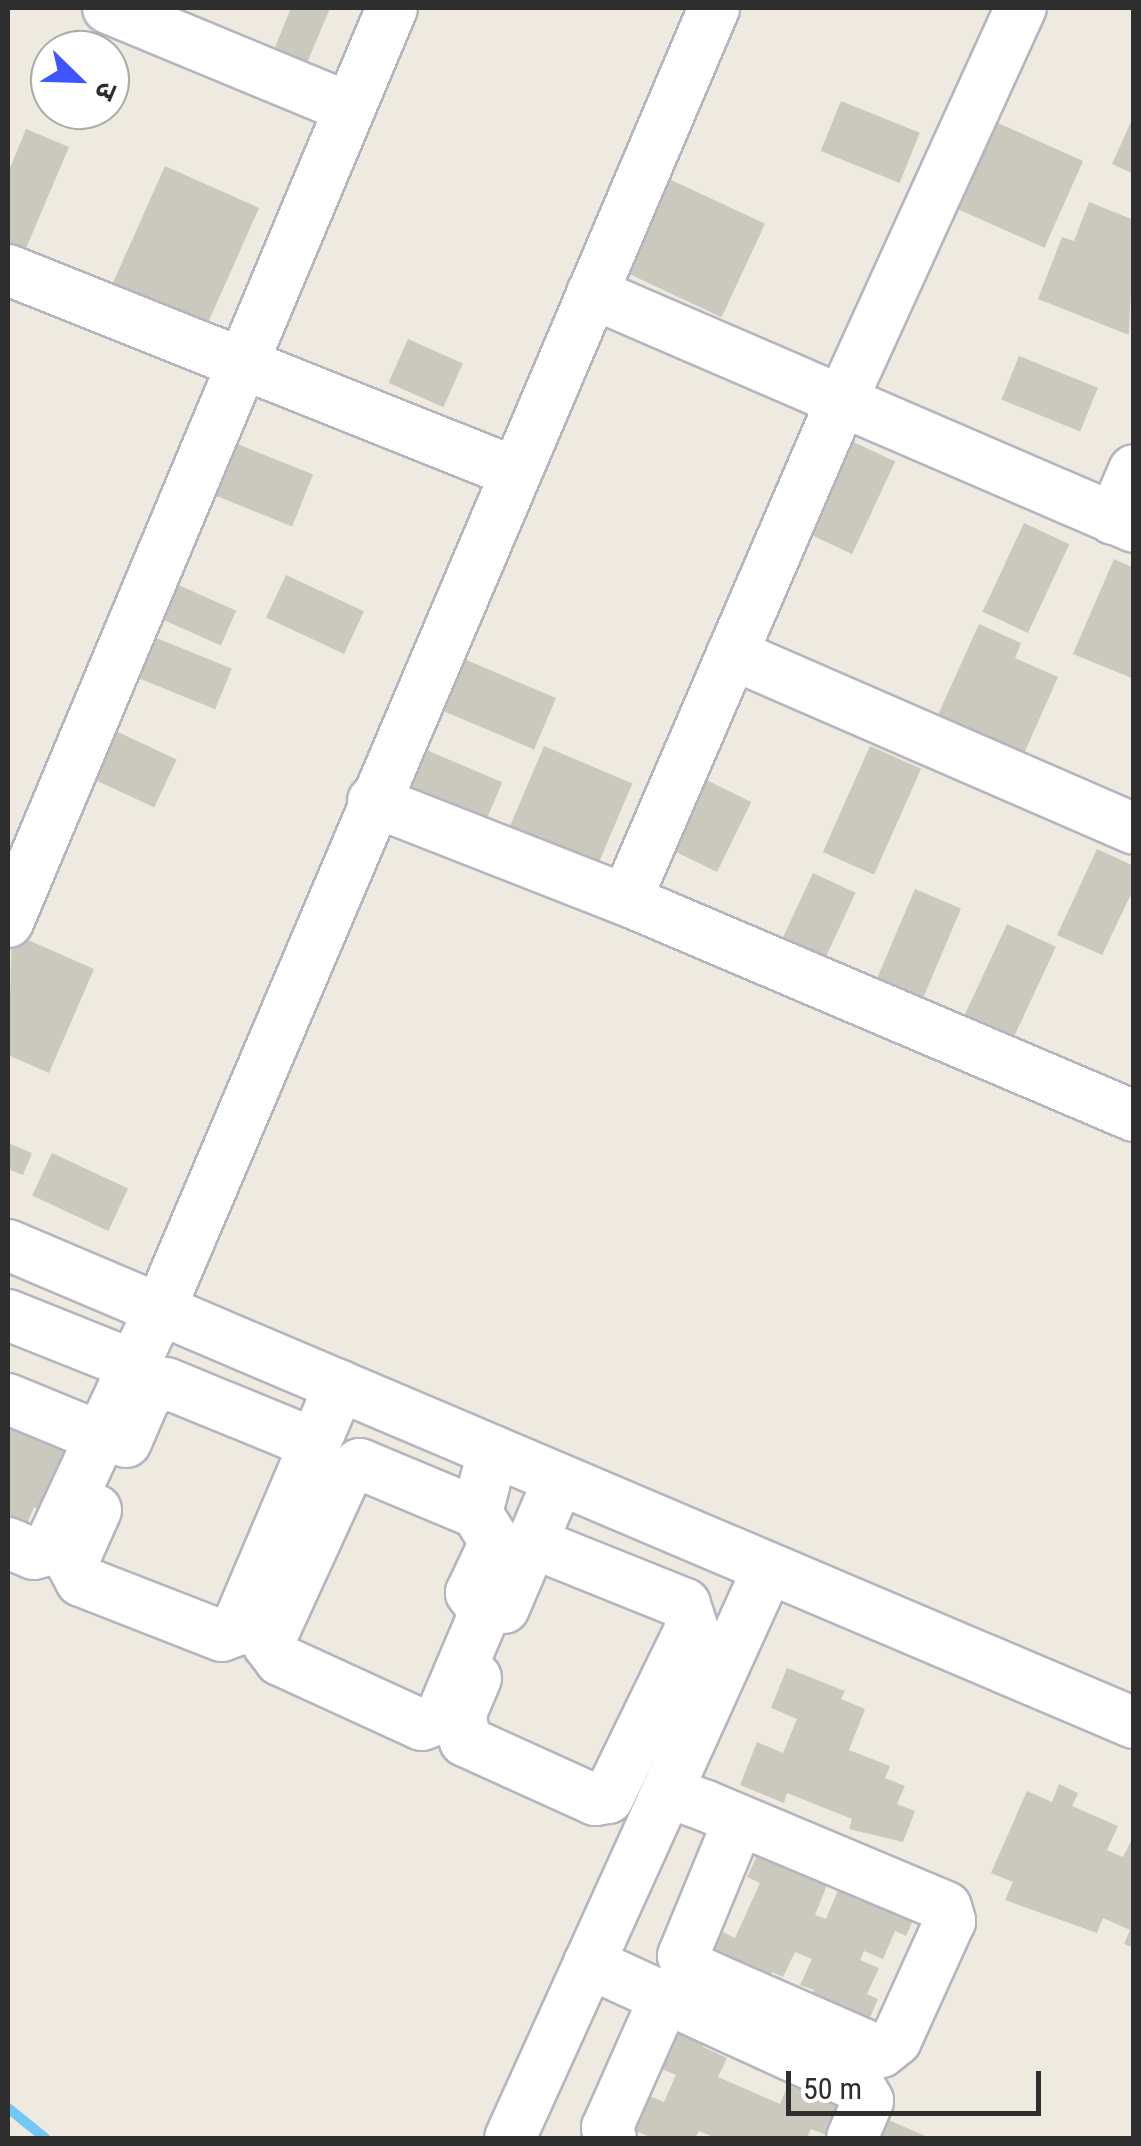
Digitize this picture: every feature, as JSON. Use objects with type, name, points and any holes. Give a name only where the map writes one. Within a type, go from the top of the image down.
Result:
[{"type":"street","points":[[108,8],[349,108]]},
{"type":"street","points":[[10,909],[392,8]]},
{"type":"street","points":[[8,1543],[34,1554],[48,1550],[160,1309],[714,8]]},
{"type":"street","points":[[626,900],[842,400],[1021,8]]},
{"type":"street","points":[[8,270],[240,366],[514,472]]},
{"type":"street","points":[[592,292],[1124,523],[1134,470]]},
{"type":"street","points":[[732,654],[1134,829]]},
{"type":"street","points":[[374,801],[626,900],[1134,1116]]},
{"type":"street","points":[[8,1245],[1134,1723]]},
{"type":"street","points":[[8,1315],[133,1365]]},
{"type":"street","points":[[315,1444],[166,1383],[146,1395],[72,1564],[81,1581],[222,1636],[235,1631],[340,1386]]},
{"type":"street","points":[[8,1399],[100,1436]]},
{"type":"street","points":[[478,1513],[360,1464],[345,1476],[268,1644],[280,1660],[422,1725],[440,1718],[484,1612],[471,1592],[495,1542],[478,1513],[492,1451]]},
{"type":"street","points":[[531,1542],[684,1604],[690,1616],[692,1626],[608,1798],[595,1800],[465,1741],[460,1726],[531,1542],[558,1479]]},
{"type":"street","points":[[510,2138],[768,1569]]},
{"type":"street","points":[[667,1792],[739,1820],[946,1908],[950,1921],[896,2040],[881,2052],[690,1968],[683,1956],[739,1820]]},
{"type":"street","points":[[590,1963],[860,2087],[868,2101],[852,2138]]},
{"type":"street","points":[[611,2138],[607,2128],[665,1997]]},
{"type":"building","points":[[291,8],[330,8],[305,68],[272,55]]},
{"type":"building","points":[[841,101],[920,133],[900,183],[821,151]]},
{"type":"building","points":[[1134,115],[1134,174],[1112,164]]},
{"type":"building","points":[[989,119],[1083,161],[1044,248],[950,206]]},
{"type":"building","points":[[26,129],[69,147],[24,253],[8,246],[8,173]]},
{"type":"building","points":[[165,166],[259,208],[205,329],[111,288]]},
{"type":"building","points":[[669,179],[765,224],[722,317],[625,272]]},
{"type":"building","points":[[1089,202],[1134,220],[1129,335],[1038,299],[1062,237],[1074,241]]},
{"type":"building","points":[[408,339],[463,363],[443,407],[388,383]]},
{"type":"building","points":[[1019,356],[1098,388],[1080,431],[1001,400]]},
{"type":"building","points":[[225,439],[313,475],[292,527],[204,491]]},
{"type":"building","points":[[849,440],[895,462],[852,554],[806,532]]},
{"type":"building","points":[[1024,523],[1069,544],[1028,633],[983,612]]},
{"type":"building","points":[[1114,559],[1134,568],[1134,679],[1073,654]]},
{"type":"building","points":[[286,575],[364,611],[344,654],[266,618]]},
{"type":"building","points":[[165,579],[236,611],[221,645],[150,614]]},
{"type":"building","points":[[979,624],[1021,643],[1015,658],[1058,677],[1022,758],[936,719]]},
{"type":"building","points":[[139,631],[232,668],[215,709],[123,672]]},
{"type":"building","points":[[464,659],[556,698],[534,750],[442,711]]},
{"type":"building","points":[[105,726],[177,759],[154,807],[83,774]]},
{"type":"building","points":[[544,746],[632,784],[598,865],[509,828]]},
{"type":"building","points":[[870,746],[921,769],[874,875],[823,852]]},
{"type":"building","points":[[424,749],[502,782],[482,829],[404,796]]},
{"type":"building","points":[[700,777],[751,802],[717,872],[666,847]]},
{"type":"building","points":[[1097,849],[1134,866],[1134,888],[1102,955],[1057,935]]},
{"type":"building","points":[[813,873],[856,893],[820,970],[777,950]]},
{"type":"building","points":[[915,889],[961,909],[918,1010],[872,990]]},
{"type":"building","points":[[1007,924],[1056,947],[1009,1048],[960,1026]]},
{"type":"building","points":[[12,933],[94,969],[49,1073],[8,1055]]},
{"type":"building","points":[[8,1143],[32,1153],[23,1175],[8,1169]]},
{"type":"building","points":[[52,1153],[128,1188],[108,1231],[32,1196]]},
{"type":"building","points":[[8,1424],[72,1437],[41,1510],[34,1507],[23,1534],[8,1527]]},
{"type":"building","points":[[787,1668],[845,1691],[841,1699],[865,1709],[849,1750],[890,1766],[885,1778],[905,1786],[897,1804],[915,1811],[903,1842],[849,1829],[852,1819],[787,1793],[784,1803],[740,1785],[757,1742],[783,1753],[797,1719],[771,1708]]},
{"type":"building","points":[[1059,1784],[1078,1793],[1072,1806],[1118,1826],[1107,1850],[1123,1857],[1134,1835],[1134,1948],[1124,1944],[1130,1930],[1103,1918],[1097,1933],[1005,1900],[1013,1882],[991,1873],[1027,1791],[1052,1802]]},
{"type":"building","points":[[763,1843],[815,1866],[810,1878],[827,1885],[815,1915],[826,1919],[838,1890],[857,1898],[862,1887],[917,1911],[906,1936],[895,1931],[883,1959],[864,1951],[860,1960],[879,1968],[867,1994],[878,1999],[866,2027],[809,2002],[814,1990],[800,1985],[812,1959],[795,1952],[783,1977],[772,1972],[767,1984],[711,1959],[723,1932],[735,1938],[760,1883],[747,1877]]},
{"type":"building","points":[[676,2010],[712,2026],[703,2047],[727,2058],[718,2077],[780,2104],[788,2085],[808,2093],[814,2078],[853,2094],[834,2138],[811,2129],[807,2138],[716,2138],[699,2131],[695,2138],[653,2138],[625,2127],[640,2092],[664,2102],[676,2075],[652,2065]]},
{"type":"building","points":[[884,2118],[930,2138],[875,2138]]},
{"type":"waterway","points":[[8,2108],[45,2138]]}]
